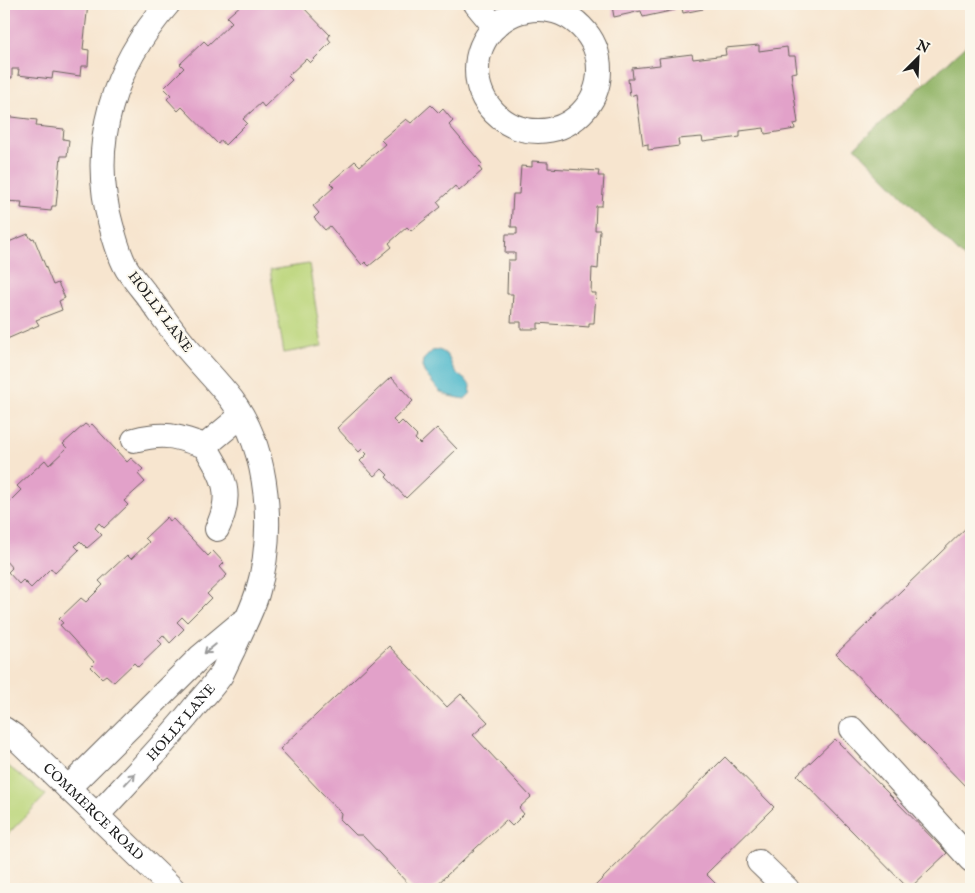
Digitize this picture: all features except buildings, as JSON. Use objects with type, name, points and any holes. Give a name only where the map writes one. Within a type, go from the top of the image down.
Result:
[{"type":"street","points":[[476,4],[495,26]]},
{"type":"street","name":"HOLLY LANE","points":[[96,815],[177,729],[221,675],[248,618],[257,594],[263,569],[268,526],[267,504],[260,464],[255,447],[241,416],[233,401],[184,345],[126,268],[108,214],[103,158],[110,106],[128,59],[156,8]]},
{"type":"street","points":[[531,9],[551,10],[570,17],[585,31],[596,48],[600,68],[597,88],[589,106],[574,121],[556,130],[536,132],[516,128],[498,117],[485,102],[478,83],[477,62],[483,43],[495,26],[511,15],[531,9]]},
{"type":"street","points":[[205,446],[241,416]]},
{"type":"street","points":[[134,440],[153,435],[177,436],[205,446],[218,467],[227,492],[225,513],[217,529]]},
{"type":"street","name":"HOLLY LANE","points":[[68,788],[193,664],[248,618]]},
{"type":"street","points":[[852,729],[971,860]]},
{"type":"street","name":"COMMERCE ROAD","points":[[7,730],[173,889]]},
{"type":"street","points":[[759,862],[787,889]]},
{"type":"green space","points":[[971,41],[971,265],[855,147]]},
{"type":"green space","points":[[309,264],[322,346],[284,353],[270,270]]},
{"type":"green space","points":[[4,763],[46,795],[4,838]]},
{"type":"water","points":[[439,350],[448,357],[456,372],[471,386],[470,394],[465,399],[449,396],[439,391],[424,372],[423,360],[432,351]]}]
